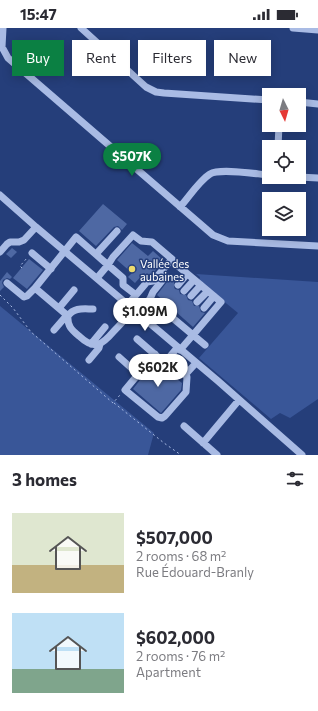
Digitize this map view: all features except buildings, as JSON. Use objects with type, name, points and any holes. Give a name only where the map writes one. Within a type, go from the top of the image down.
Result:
[{"type":"street","points":[[3,28],[2,47],[8,58],[210,234],[224,240],[318,246]]},
{"type":"street","points":[[81,28],[152,91],[160,93],[262,100]]},
{"type":"street","points":[[294,28],[318,30]]},
{"type":"street","points":[[306,103],[318,104]]},
{"type":"street","points":[[180,207],[205,178],[212,173],[225,172],[262,175]]},
{"type":"street","points":[[306,177],[318,178]]},
{"type":"street","points":[[0,196],[302,455]]},
{"type":"street","points":[[0,252],[3,245],[10,242],[22,242],[36,227]]},
{"type":"street","points":[[96,254],[117,230]]},
{"type":"street","points":[[97,278],[113,257],[133,235],[141,241],[152,242],[172,259],[153,281],[147,282],[136,295],[132,309]]},
{"type":"street","points":[[7,283],[22,296],[27,296],[51,269],[76,237],[123,278],[123,285],[115,294]]},
{"type":"street","points":[[30,254],[51,269]]},
{"type":"street","points":[[162,366],[193,336],[221,302],[178,266]]},
{"type":"street","points":[[178,285],[187,274]]},
{"type":"street","points":[[35,288],[67,315],[70,328],[85,342],[90,344],[100,344],[106,340],[132,309],[150,299],[153,292],[165,277]]},
{"type":"street","points":[[184,291],[194,280]]},
{"type":"street","points":[[123,285],[136,295]]},
{"type":"street","points":[[191,296],[201,285]]},
{"type":"street","points":[[59,308],[74,290]]},
{"type":"street","points":[[197,302],[208,291]]},
{"type":"street","points":[[204,308],[214,296]]},
{"type":"street","points":[[150,299],[204,345]]},
{"type":"street","points":[[54,330],[72,311],[93,309]]},
{"type":"street","points":[[90,344],[106,327]]},
{"type":"street","points":[[137,339],[159,358],[167,360],[187,377],[186,392],[162,418],[158,417],[125,390],[154,354]]},
{"type":"street","points":[[89,360],[99,348],[100,344]]},
{"type":"street","points":[[119,357],[137,377]]},
{"type":"street","points":[[185,375],[196,363]]},
{"type":"street","points":[[203,443],[239,400]]},
{"type":"street","points":[[184,426],[217,455]]},
{"type":"path","points":[[22,268],[20,266],[30,254]]},
{"type":"path","points":[[0,295],[13,308],[31,332],[113,403],[181,455]]},
{"type":"path","points":[[113,403],[125,390]]},
{"type":"shaded area","points":[[196,274],[318,282],[318,399],[290,418],[280,413],[271,419],[199,358],[238,313],[199,281],[200,277]]},
{"type":"shaded area","points":[[0,306],[154,433],[148,455],[0,455]]},
{"type":"place","name":"Vallée des aubaines","points":[[132,269]]}]
